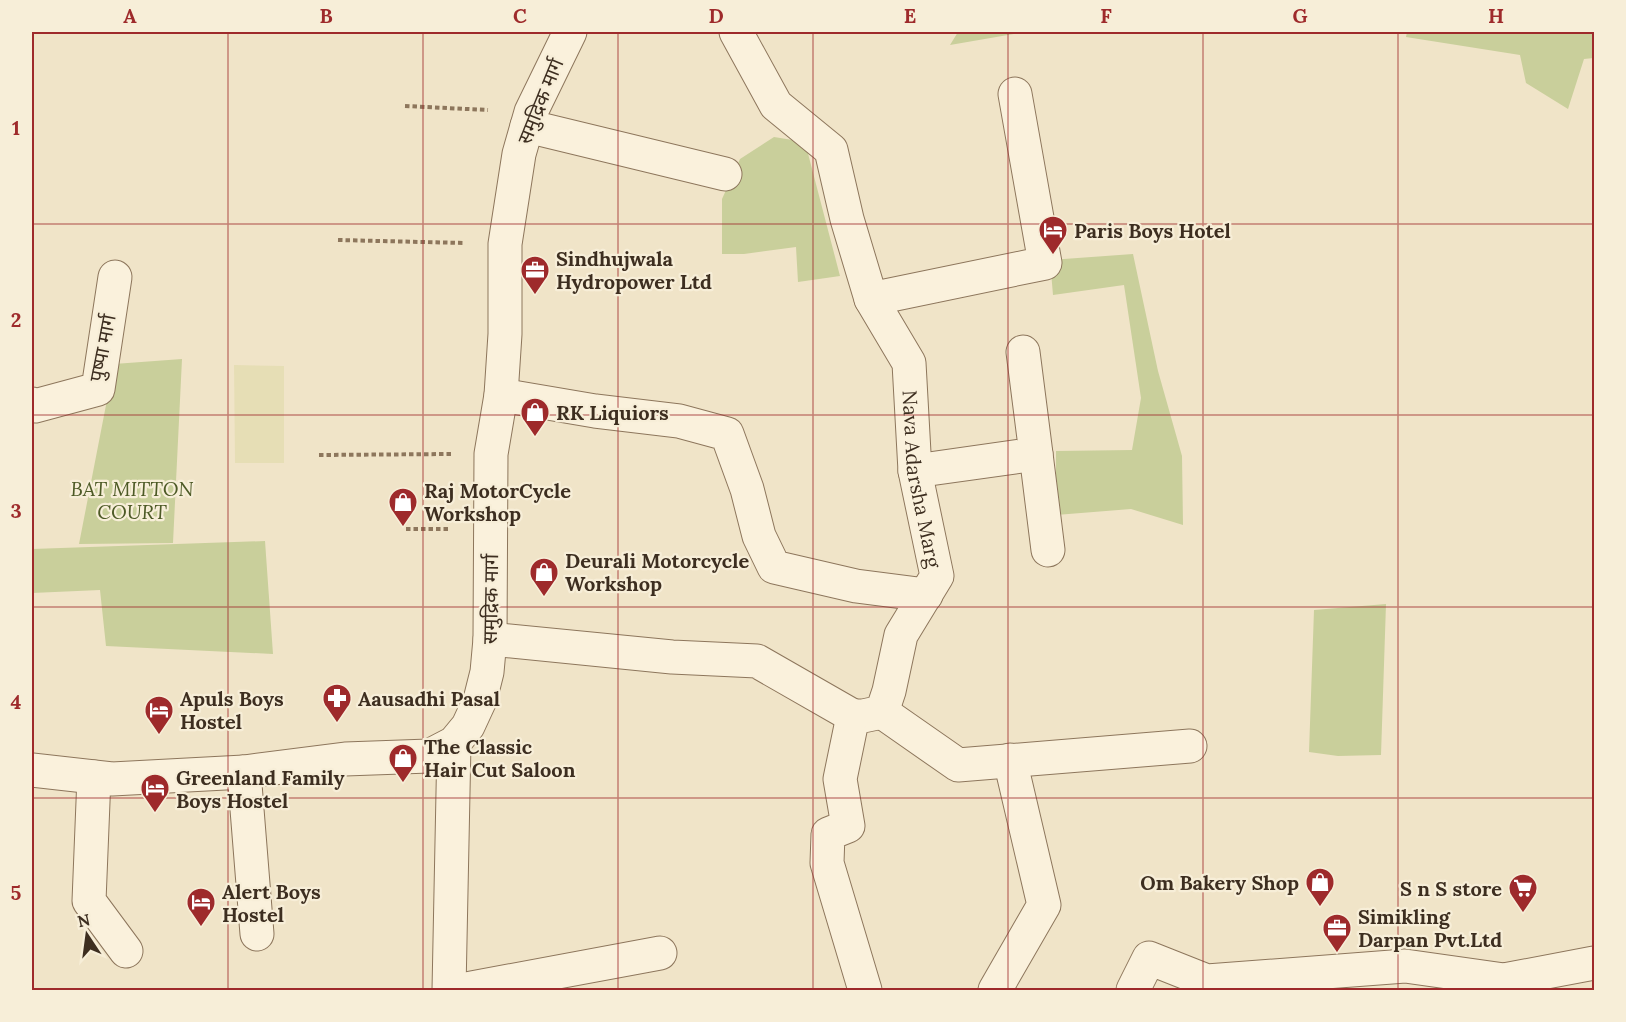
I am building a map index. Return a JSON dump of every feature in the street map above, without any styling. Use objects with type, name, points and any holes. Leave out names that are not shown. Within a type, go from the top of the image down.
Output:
[{"type":"street","name":"समुद्रिक मार्ग","points":[[32,770],[112,779],[244,772],[345,759],[429,756],[454,743],[468,726],[480,700],[488,672],[491,454],[501,395],[505,334],[505,244],[519,153],[529,119],[570,32]]},
{"type":"street","name":"Nava Adarsha Marg","points":[[736,32],[776,105],[831,150],[847,219],[871,299],[909,363],[915,471],[937,576],[901,635],[889,691],[867,714],[840,779],[848,826],[828,834],[827,863],[865,990]]},
{"type":"street","points":[[871,299],[1045,263],[1015,94]]},
{"type":"street","points":[[529,119],[725,174]]},
{"type":"street","name":"पुष्पा मार्ग","points":[[32,404],[35,406],[98,389],[115,277]]},
{"type":"street","points":[[1023,352],[1048,550]]},
{"type":"street","points":[[501,395],[595,411],[679,421],[727,434],[747,489],[759,536],[774,567],[856,586],[926,595]]},
{"type":"street","points":[[915,471],[1036,454]]},
{"type":"street","points":[[490,639],[672,657],[757,661],[867,714],[958,765],[1190,746]]},
{"type":"street","points":[[449,990],[454,743]]},
{"type":"street","points":[[995,990],[1044,905],[1010,760]]},
{"type":"street","points":[[244,772],[257,934]]},
{"type":"street","points":[[94,777],[89,901],[126,951]]},
{"type":"street","points":[[461,990],[660,953]]},
{"type":"street","points":[[1133,990],[1149,958],[1208,981],[1405,966],[1504,980],[1594,963]]},
{"type":"path","points":[[405,106],[529,119]]},
{"type":"path","points":[[338,240],[505,244]]},
{"type":"path","points":[[319,455],[491,454]]},
{"type":"shaded area","points":[[234,365],[284,366],[284,463],[235,463]]},
{"type":"green space","points":[[958,32],[1021,32],[950,45]]},
{"type":"green space","points":[[1407,32],[1594,32],[1594,58],[1584,59],[1568,109],[1526,83],[1520,55],[1406,37]]},
{"type":"green space","points":[[774,137],[805,142],[840,276],[798,282],[796,247],[744,254],[722,254],[722,199],[740,159]]},
{"type":"green space","points":[[1133,254],[1158,371],[1182,456],[1183,525],[1131,509],[1056,515],[1056,451],[1132,450],[1141,398],[1124,285],[1053,295],[1050,260]]},
{"type":"green space","name":"BAT MITTON COURT","points":[[182,359],[173,543],[79,544],[114,364]]},
{"type":"green space","points":[[265,541],[273,654],[106,646],[100,590],[32,593],[32,549]]},
{"type":"green space","points":[[1386,604],[1381,755],[1338,756],[1309,752],[1314,610]]},
{"type":"place","name":"Paris Boys Hotel","points":[[1053,256]]},
{"type":"place","name":"Sindhujwala Hydropower Ltd","points":[[535,296]]},
{"type":"place","name":"RK Liquiors","points":[[535,438]]},
{"type":"place","name":"Raj MotorCycle Workshop","points":[[403,528]]},
{"type":"place","name":"Deurali Motorcycle Workshop","points":[[544,598]]},
{"type":"place","name":"Aausadhi Pasal","points":[[337,724]]},
{"type":"place","name":"Apuls Boys Hostel","points":[[159,736]]},
{"type":"place","name":"The Classic Hair Cut Saloon","points":[[403,784]]},
{"type":"place","name":"Greenland Family Boys Hostel","points":[[155,814]]},
{"type":"place","name":"Om Bakery Shop","points":[[1320,908]]},
{"type":"place","name":"S n S store","points":[[1523,914]]},
{"type":"place","name":"Alert Boys Hostel","points":[[201,928]]},
{"type":"place","name":"Simikling Darpan Pvt.Ltd","points":[[1337,954]]}]
